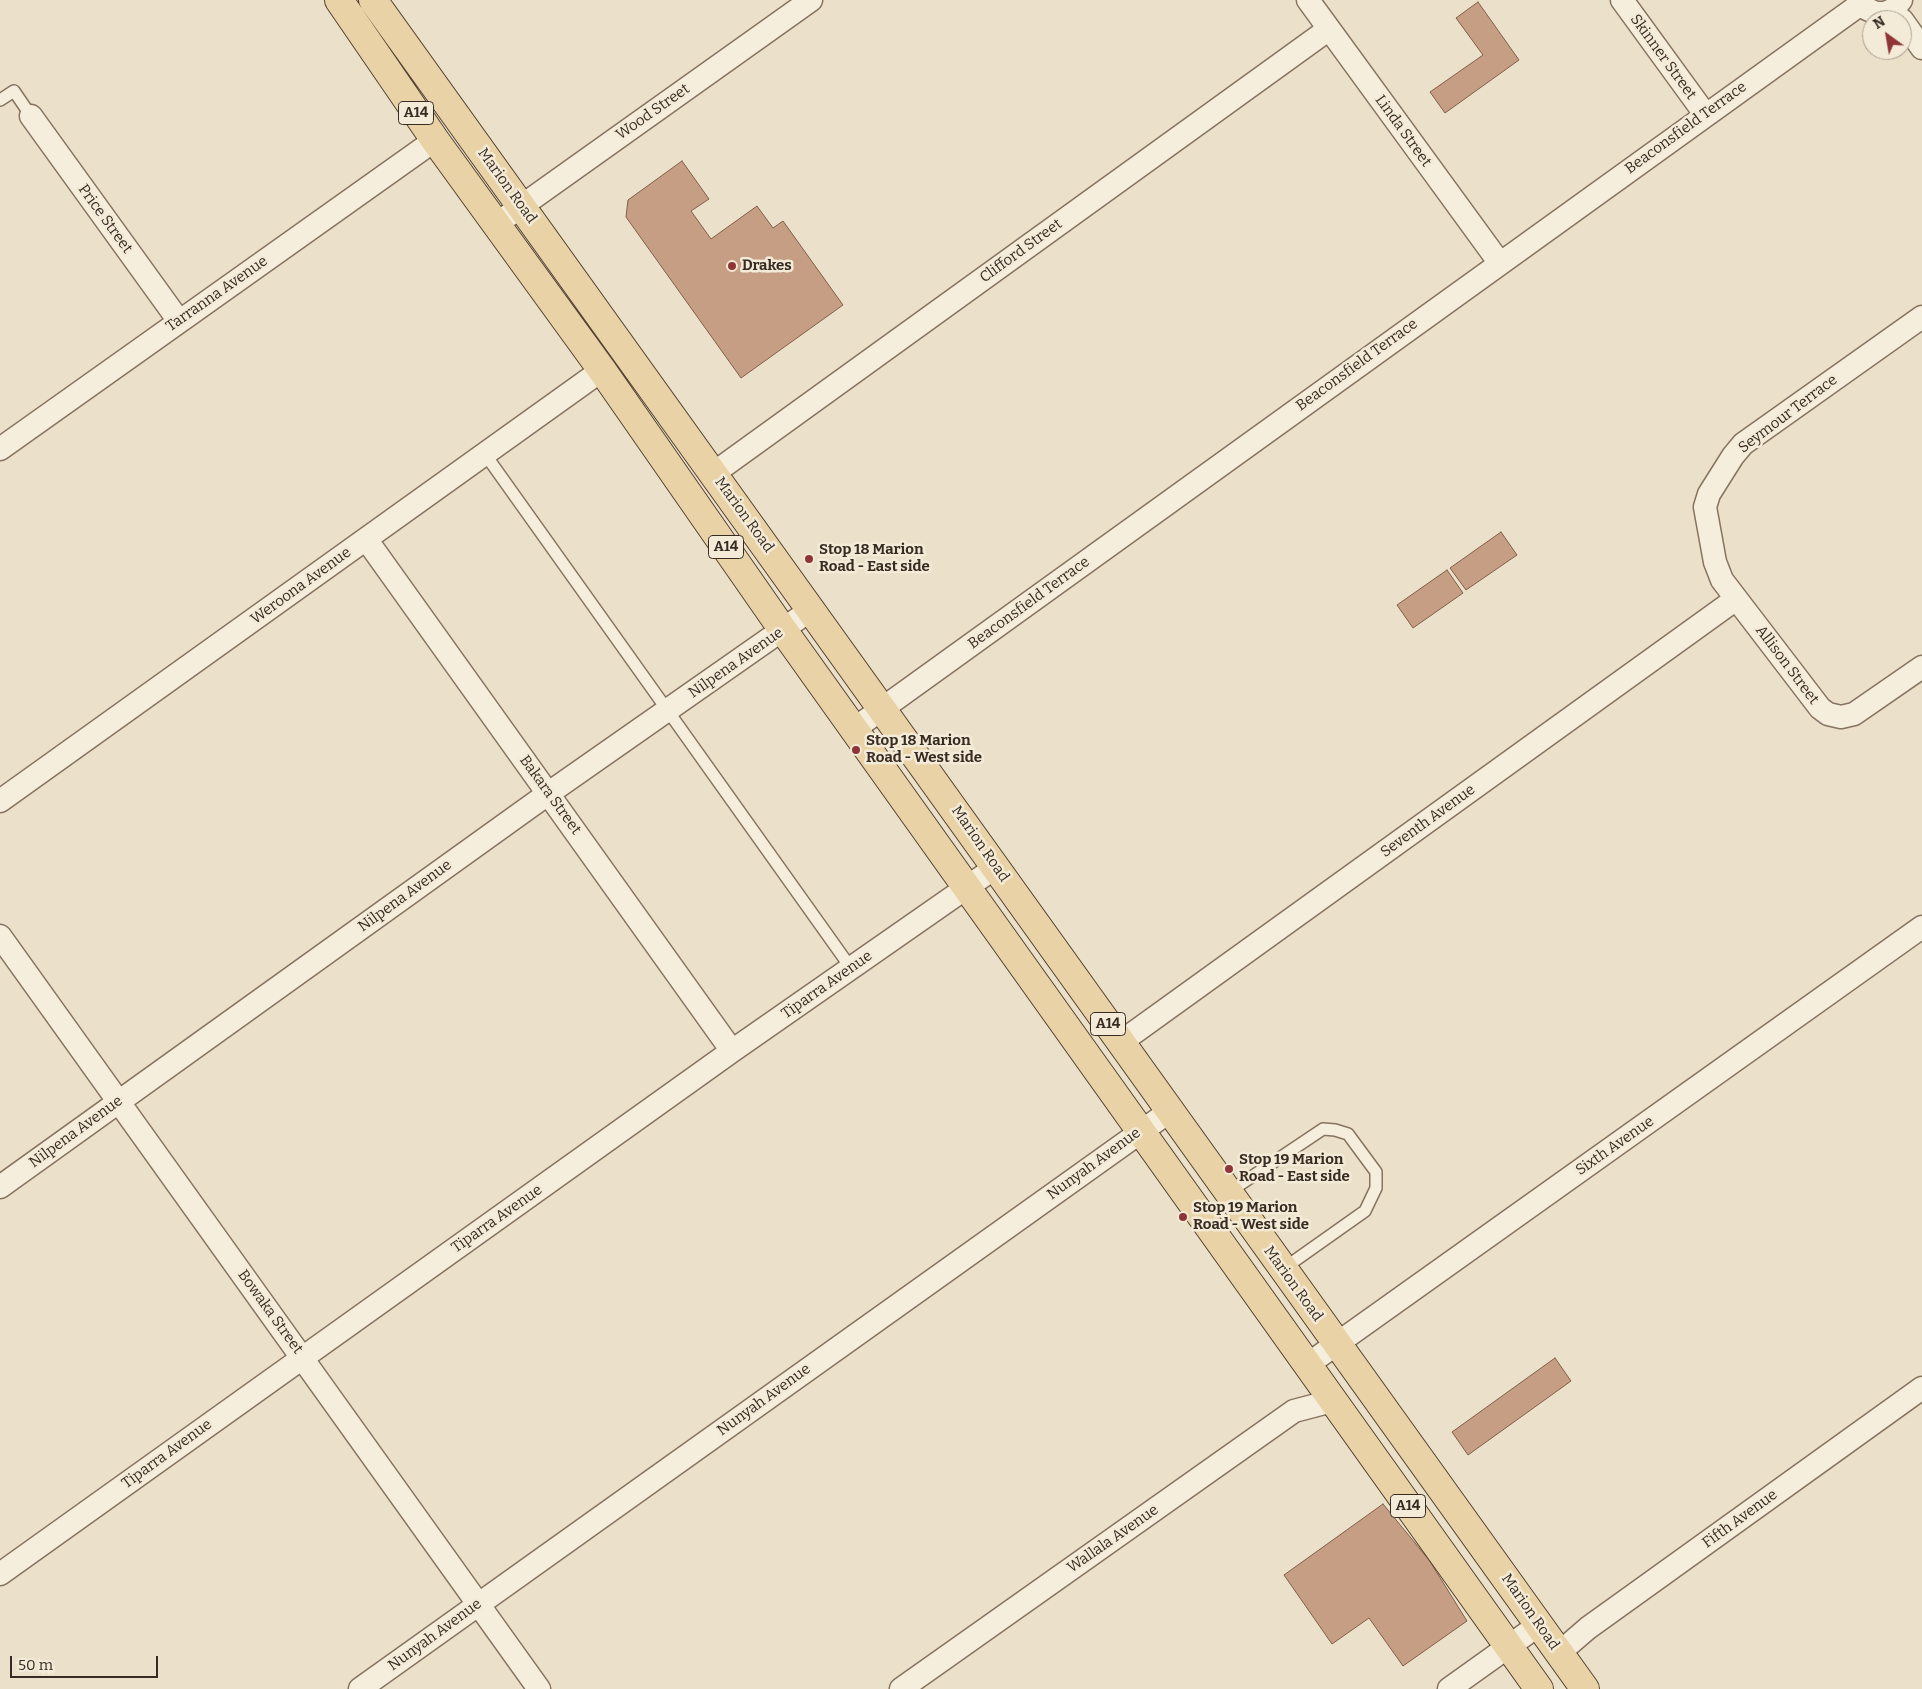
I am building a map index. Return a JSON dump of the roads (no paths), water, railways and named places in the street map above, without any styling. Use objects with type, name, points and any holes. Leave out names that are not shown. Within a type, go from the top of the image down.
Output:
[{"type":"main road","name":"A14","points":[[339,0],[434,140],[602,370],[783,630],[1539,1689]]},
{"type":"main road","name":"Marion Road","points":[[373,0],[812,609],[1282,1269],[1540,1624],[1585,1689]]},
{"type":"main road","points":[[668,464],[700,474],[714,473]]},
{"type":"street","name":"Wood Street","points":[[495,225],[811,0]]},
{"type":"street","name":"Linda Street","points":[[1308,0],[1499,262]]},
{"type":"street","name":"Skinner Street","points":[[1622,0],[1705,114]]},
{"type":"street","name":"Beaconsfield Terrace","points":[[854,729],[1861,2]]},
{"type":"street","name":"Clifford Street","points":[[714,473],[1329,29]]},
{"type":"street","points":[[1912,32],[1922,48]]},
{"type":"street","name":"Price Street","points":[[31,116],[179,321]]},
{"type":"street","name":"Tarranna Avenue","points":[[0,449],[434,140]]},
{"type":"street","name":"Seymour Terrace","points":[[1736,599],[1716,569],[1705,508],[1709,494],[1732,456],[1754,436],[1922,317]]},
{"type":"street","name":"Weroona Avenue","points":[[0,801],[602,370]]},
{"type":"street","name":"Bakara Street","points":[[366,539],[732,1051]]},
{"type":"street","name":"Allison Street","points":[[1736,599],[1820,708],[1828,714],[1842,717],[1854,714],[1922,667]]},
{"type":"street","name":"Seventh Avenue","points":[[1121,1042],[1736,599]]},
{"type":"street","name":"Nilpena Avenue","points":[[0,1187],[549,793],[812,609]]},
{"type":"street","name":"Tiparra Avenue","points":[[0,1574],[732,1051],[996,867]]},
{"type":"street","name":"Sixth Avenue","points":[[1307,1365],[1922,926]]},
{"type":"street","name":"Bowaka Street","points":[[0,936],[539,1689]]},
{"type":"street","name":"Nunyah Avenue","points":[[360,1689],[1170,1111]]},
{"type":"street","name":"Fifth Avenue","points":[[1559,1653],[1588,1628],[1922,1388]]},
{"type":"street","name":"Wallala Avenue","points":[[900,1689],[1294,1411],[1332,1401]]},
{"type":"street","points":[[1449,1689],[1540,1624]]},
{"type":"lane","points":[[0,100],[14,91],[31,116]]},
{"type":"lane","points":[[485,454],[851,968]]},
{"type":"lane","points":[[1228,1192],[1323,1129],[1348,1134],[1376,1172],[1376,1188],[1365,1211],[1282,1269]]},
{"type":"place","name":"Drakes","points":[[732,266]]},
{"type":"place","name":"Stop 18 Marion Road - East side","points":[[809,559]]},
{"type":"place","name":"Stop 18 Marion Road - West side","points":[[856,750]]},
{"type":"place","name":"Stop 19 Marion Road - East side","points":[[1229,1169]]},
{"type":"place","name":"Stop 19 Marion Road - West side","points":[[1183,1217]]}]
